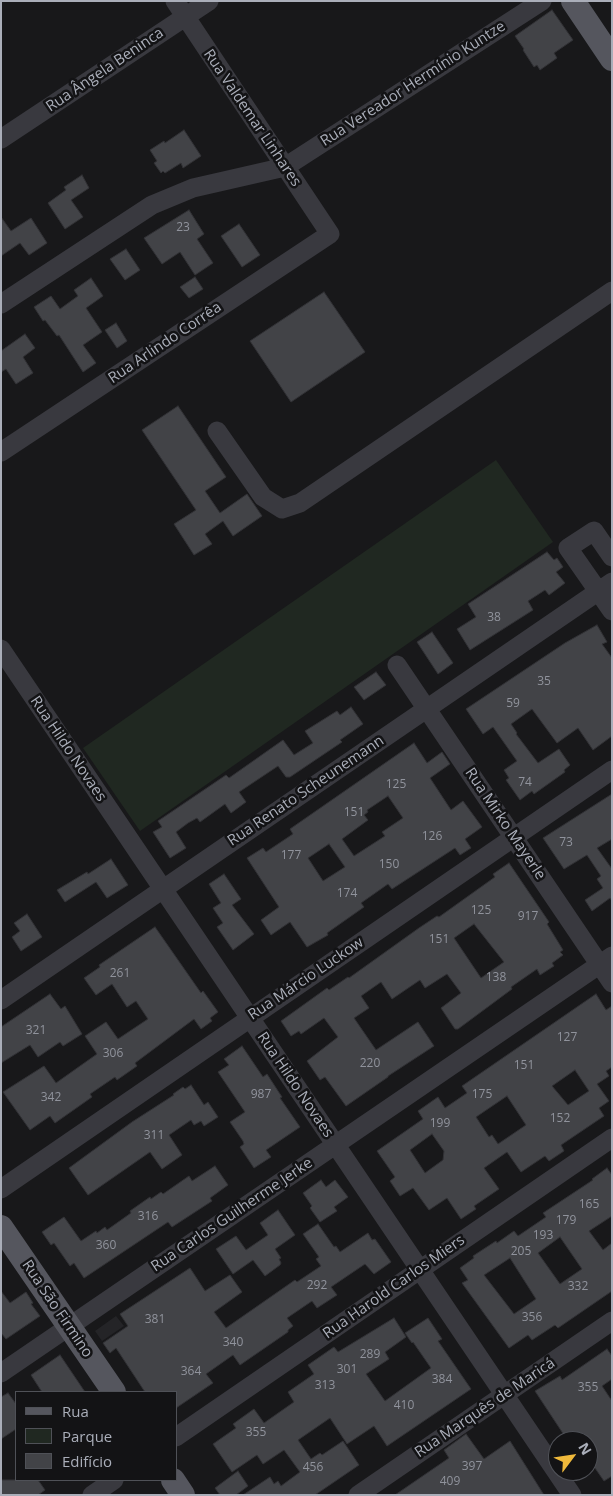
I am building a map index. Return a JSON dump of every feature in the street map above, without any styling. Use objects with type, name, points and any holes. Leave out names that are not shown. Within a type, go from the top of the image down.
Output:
[{"type":"main road","points":[[573,1],[612,59]]},
{"type":"main road","name":"Rua São Firmino","points":[[1,1227],[113,1391]]},
{"type":"main road","points":[[174,1481],[183,1495]]},
{"type":"street","name":"Rua Ângela Beninca","points":[[1,139],[180,9],[208,1]]},
{"type":"street","name":"Rua Vereador Hermínio Kuntze","points":[[1,304],[152,205],[194,188],[285,167],[542,1]]},
{"type":"street","name":"Rua Valdemar Linhares","points":[[180,9],[330,234]]},
{"type":"street","name":"Rua Arlindo Corrêa","points":[[1,452],[330,234]]},
{"type":"street","points":[[217,431],[263,497],[282,509],[300,502],[612,291]]},
{"type":"street","points":[[612,557],[594,531],[568,548],[605,587],[612,611]]},
{"type":"street","name":"Rua Renato Scheunemann","points":[[1,1000],[605,587]]},
{"type":"street","name":"Rua Hildo Novaes","points":[[1,650],[572,1495]]},
{"type":"street","name":"Rua Mirko Mayerle","points":[[398,665],[514,837],[605,960],[612,983]]},
{"type":"street","name":"Rua Márcio Luckow","points":[[1,1189],[612,770]]},
{"type":"street","name":"Rua Carlos Guilherme Jerke","points":[[1,1373],[605,960]]},
{"type":"street","name":"Rua Harold Carlos Miers","points":[[178,1436],[612,1138]]},
{"type":"street","name":"Rua Marquês de Maricá","points":[[358,1495],[612,1321]]},
{"type":"street","points":[[92,1495],[113,1481]]},
{"type":"shaded area","points":[[116,1316],[124,1326],[102,1341],[95,1331]]},
{"type":"green space","points":[[496,460],[553,542],[140,831],[83,748]]},
{"type":"building","points":[[552,10],[573,40],[554,53],[557,58],[540,70],[537,65],[534,67],[515,36]]},
{"type":"building","points":[[184,130],[201,156],[183,168],[181,163],[165,173],[163,171],[161,173],[154,163],[157,161],[150,150],[164,141],[165,143]]},
{"type":"building","points":[[82,175],[89,188],[71,200],[83,217],[65,229],[48,203],[66,190],[64,187]]},
{"type":"building","points":[[189,210],[204,234],[197,239],[213,263],[195,275],[180,252],[162,264],[144,238]]},
{"type":"building","points":[[1,217],[11,231],[31,218],[47,243],[29,255],[20,243],[1,256]]},
{"type":"building","points":[[239,224],[260,255],[242,267],[221,236]]},
{"type":"building","points":[[126,249],[140,270],[125,280],[110,259]]},
{"type":"building","points":[[195,277],[203,289],[189,298],[180,287]]},
{"type":"building","points":[[91,278],[103,296],[86,308],[102,332],[83,345],[96,363],[83,372],[59,335],[57,336],[45,320],[43,321],[34,307],[51,296],[60,309],[78,296],[74,290]]},
{"type":"building","points":[[324,292],[365,352],[291,402],[250,341]]},
{"type":"building","points":[[116,323],[127,341],[117,348],[105,330]]},
{"type":"building","points":[[25,334],[35,348],[23,357],[33,373],[16,384],[6,369],[1,372],[1,351]]},
{"type":"building","points":[[178,406],[226,477],[205,491],[220,513],[247,494],[262,516],[233,536],[223,521],[205,534],[212,544],[194,555],[174,524],[196,510],[142,430]]},
{"type":"building","points":[[547,552],[554,560],[557,558],[563,567],[556,572],[565,583],[549,595],[545,590],[528,601],[533,610],[470,650],[457,629],[476,617],[468,604]]},
{"type":"building","points":[[597,625],[607,642],[602,644],[612,658],[612,736],[593,750],[578,728],[557,743],[532,709],[511,724],[516,734],[538,763],[559,749],[570,765],[564,770],[565,772],[534,794],[532,791],[520,800],[506,780],[509,778],[504,770],[517,761],[493,727],[483,734],[466,709],[565,643]]},
{"type":"building","points":[[432,632],[453,663],[438,674],[417,642]]},
{"type":"building","points":[[376,672],[386,685],[364,700],[354,687]]},
{"type":"building","points":[[351,707],[363,724],[340,740],[342,742],[290,777],[286,777],[278,766],[239,792],[246,802],[231,813],[225,804],[200,822],[197,818],[188,823],[176,832],[186,848],[170,858],[153,832],[162,827],[158,821],[226,775],[229,778],[283,740],[294,755],[313,743],[305,731],[337,711],[340,715]]},
{"type":"building","points":[[414,743],[427,763],[442,752],[450,764],[430,778],[451,810],[463,801],[482,827],[465,839],[471,848],[460,855],[455,848],[392,889],[388,884],[361,903],[364,907],[327,933],[328,935],[307,947],[290,922],[271,935],[261,920],[279,907],[247,858],[263,848],[266,852],[293,834],[290,829]],"holes":[[[388,796],[403,818],[382,832],[385,836],[354,856],[342,839],[368,820],[364,815],[368,812],[367,810]],[[329,844],[345,867],[323,881],[308,858]]]},
{"type":"building","points":[[612,794],[612,839],[597,848],[612,869],[612,901],[610,898],[592,911],[585,900],[603,888],[597,879],[601,876],[587,855],[564,869],[543,838]]},
{"type":"building","points":[[111,859],[128,885],[107,898],[96,882],[65,902],[57,890],[87,872],[88,874]]},
{"type":"building","points":[[509,863],[549,922],[547,924],[563,950],[560,952],[563,955],[552,963],[554,966],[540,975],[537,969],[458,1029],[455,1029],[441,1008],[461,993],[447,974],[425,988],[420,980],[392,999],[381,982],[361,996],[369,1008],[354,1018],[376,1050],[418,1022],[434,1046],[346,1106],[325,1077],[320,1080],[307,1061],[338,1037],[324,1018],[301,1034],[299,1031],[291,1036],[281,1021],[327,988],[329,990],[349,978],[419,928],[437,916],[439,917],[495,877],[493,874]],"holes":[[[474,924],[504,962],[481,978],[454,938]]]},
{"type":"building","points":[[224,874],[241,899],[232,905],[254,934],[233,950],[217,927],[223,923],[213,908],[221,903],[209,884]]},
{"type":"building","points":[[27,914],[42,937],[21,951],[12,937],[20,931],[14,923]]},
{"type":"building","points":[[155,927],[201,993],[203,991],[218,1012],[210,1018],[212,1021],[201,1029],[194,1019],[135,1063],[137,1066],[117,1080],[115,1077],[90,1094],[92,1097],[55,1123],[50,1116],[30,1130],[3,1092],[44,1066],[56,1083],[97,1054],[85,1036],[106,1022],[118,1039],[148,1019],[136,1001],[127,1007],[112,984],[96,995],[84,978],[100,967],[99,965]]},
{"type":"building","points":[[50,994],[61,1009],[65,1006],[82,1034],[63,1046],[60,1042],[38,1057],[30,1045],[1,1063],[1,1027]]},
{"type":"building","points":[[596,994],[606,1010],[612,1006],[612,1067],[606,1071],[609,1076],[597,1084],[609,1101],[599,1108],[604,1116],[561,1145],[564,1151],[549,1161],[545,1156],[521,1172],[507,1152],[484,1168],[499,1189],[474,1206],[476,1209],[461,1219],[447,1198],[429,1210],[413,1188],[400,1196],[390,1181],[395,1177],[377,1151],[423,1119],[418,1111],[438,1097],[445,1108],[467,1093],[462,1086]],"holes":[[[575,1070],[589,1091],[568,1105],[552,1086]],[[507,1096],[526,1125],[498,1144],[492,1135],[489,1137],[476,1117]],[[432,1134],[444,1151],[443,1160],[425,1173],[410,1150]]]},
{"type":"building","points":[[242,1046],[263,1077],[267,1074],[282,1097],[280,1098],[300,1127],[266,1150],[271,1157],[254,1168],[240,1147],[244,1144],[243,1141],[230,1122],[245,1112],[218,1072],[229,1065],[224,1059]]},
{"type":"building","points":[[191,1085],[204,1105],[208,1102],[218,1117],[204,1126],[201,1121],[194,1125],[191,1120],[169,1135],[182,1155],[162,1169],[150,1152],[88,1195],[69,1168],[183,1087],[185,1089]]},
{"type":"building","points":[[215,1166],[228,1185],[210,1198],[212,1201],[172,1227],[168,1222],[84,1278],[74,1263],[70,1266],[54,1243],[51,1245],[42,1232],[64,1217],[81,1241],[105,1227],[107,1230],[150,1197],[151,1199],[161,1192],[163,1194],[189,1176],[192,1181]]},
{"type":"building","points":[[607,1168],[612,1175],[612,1216],[589,1231],[603,1250],[612,1243],[612,1291],[558,1328],[555,1325],[532,1340],[528,1335],[509,1348],[462,1283],[468,1280],[460,1268],[474,1258],[473,1256],[514,1231],[518,1236],[546,1217],[543,1213]],"holes":[[[560,1237],[582,1269],[560,1284],[538,1253]],[[510,1258],[536,1299],[514,1314],[484,1275]]]},
{"type":"building","points":[[321,1180],[326,1187],[335,1180],[348,1197],[334,1207],[337,1211],[320,1222],[310,1208],[312,1206],[303,1193]]},
{"type":"building","points":[[278,1210],[295,1235],[275,1249],[281,1258],[279,1259],[280,1265],[265,1276],[253,1260],[233,1274],[216,1249],[236,1236],[246,1250],[268,1235],[260,1223]]},
{"type":"building","points":[[318,1224],[334,1247],[336,1246],[340,1252],[368,1233],[372,1240],[375,1239],[391,1262],[374,1274],[365,1264],[331,1287],[337,1295],[317,1308],[312,1301],[287,1318],[293,1326],[288,1332],[240,1365],[233,1355],[206,1374],[213,1383],[178,1407],[178,1391],[144,1391],[116,1348],[110,1353],[103,1343],[128,1326],[120,1314],[190,1268],[205,1291],[230,1275],[242,1292],[214,1312],[226,1328],[295,1280],[297,1282],[321,1266],[316,1259],[319,1257],[303,1234]]},
{"type":"building","points":[[1,1291],[10,1303],[26,1292],[33,1303],[31,1304],[40,1316],[6,1339],[1,1333]]},
{"type":"building","points":[[394,1318],[406,1337],[385,1352],[389,1359],[366,1374],[385,1401],[431,1368],[405,1333],[428,1318],[442,1339],[438,1341],[471,1389],[387,1446],[374,1426],[347,1444],[330,1418],[298,1440],[311,1459],[320,1453],[322,1455],[343,1441],[359,1465],[315,1495],[243,1495],[270,1477],[274,1484],[278,1481],[281,1486],[300,1472],[284,1450],[263,1464],[257,1455],[232,1472],[213,1444],[236,1428],[233,1424],[254,1409],[264,1423],[294,1402],[288,1392],[314,1374],[308,1365],[334,1347],[338,1352]]},
{"type":"building","points":[[607,1349],[612,1356],[612,1379],[602,1386],[612,1401],[612,1476],[604,1481],[598,1472],[598,1431],[561,1431],[535,1391],[560,1376],[562,1380]]},
{"type":"building","points":[[60,1355],[84,1391],[41,1391],[31,1375]]},
{"type":"building","points":[[8,1393],[15,1403],[15,1430],[1,1439],[1,1397]]},
{"type":"building","points":[[466,1434],[484,1459],[510,1441],[544,1495],[395,1495],[449,1458],[444,1450]]},
{"type":"building","points":[[238,1471],[248,1486],[236,1495],[220,1495],[215,1488]]},
{"type":"building","points":[[1,1480],[39,1481],[45,1490],[38,1495],[1,1495]]}]
